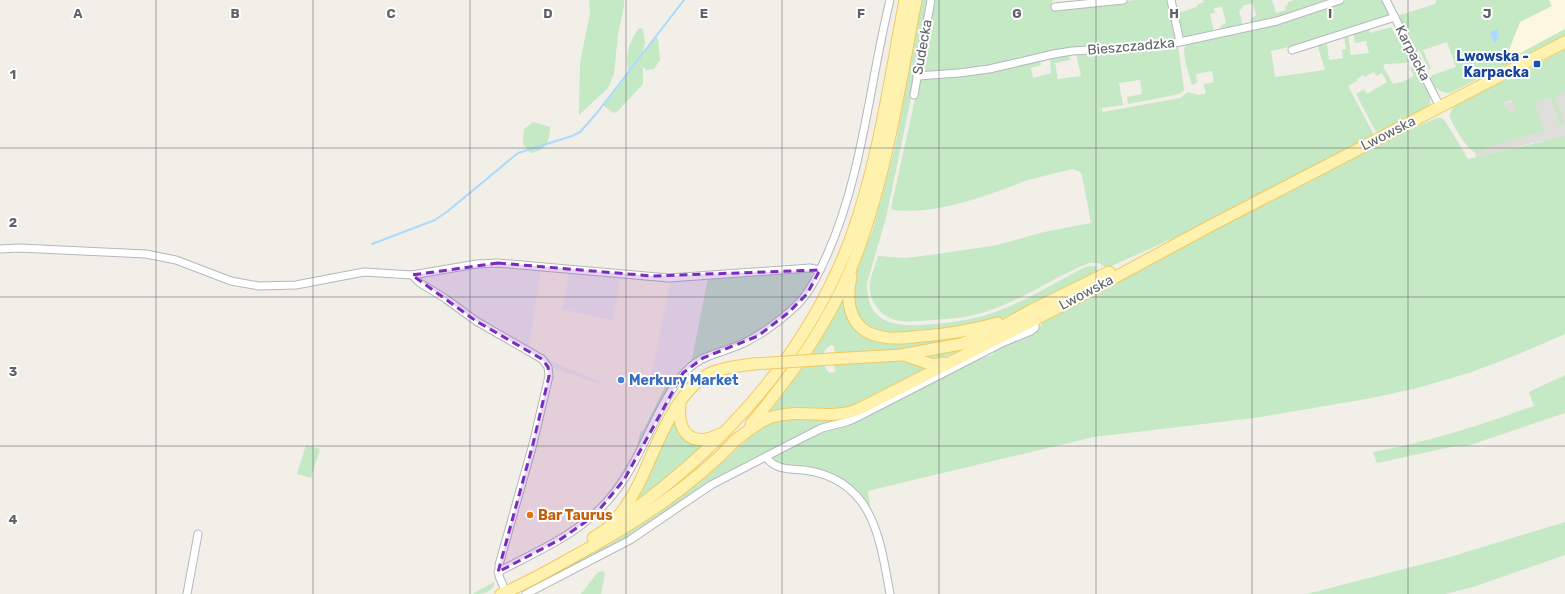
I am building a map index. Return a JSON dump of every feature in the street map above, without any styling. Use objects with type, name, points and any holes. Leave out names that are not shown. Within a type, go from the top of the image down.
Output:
[{"type":"main road","points":[[509,591],[605,530],[642,505],[676,479],[705,453],[736,421],[795,349],[826,295],[844,256],[861,205],[887,92],[905,0]]},
{"type":"main road","points":[[916,0],[885,153],[872,209],[857,254],[848,294],[849,308],[859,325],[872,334],[883,338],[954,334],[1034,314]]},
{"type":"main road","name":"Lwowska","points":[[959,357],[1125,264],[1212,225],[1565,42]]},
{"type":"main road","points":[[494,594],[509,591],[596,544],[654,509],[699,475],[733,442],[768,403],[796,368],[823,324],[857,254]]},
{"type":"main road","points":[[605,530],[625,509],[631,500],[657,444],[680,402],[698,380],[712,372],[728,367],[753,364],[901,355],[961,344],[1034,314]]},
{"type":"main road","points":[[901,355],[934,365],[959,357]]},
{"type":"main road","points":[[733,442],[762,421],[780,415],[796,413],[830,415],[851,412],[959,357]]},
{"type":"main road","points":[[680,402],[679,420],[681,424],[687,434],[699,440],[712,438],[720,434],[736,421]]},
{"type":"street","points":[[498,572],[561,538],[594,516],[615,493],[624,480],[665,400],[683,373],[703,358],[736,347],[758,336],[788,313],[806,294],[820,270],[839,225],[852,184],[890,0]]},
{"type":"street","name":"Sudecka","points":[[914,95],[931,0]]},
{"type":"street","points":[[1055,6],[1123,0]]},
{"type":"street","points":[[1171,0],[1180,42]]},
{"type":"street","name":"Bieszczadzka","points":[[917,76],[989,69],[1072,51],[1138,48],[1180,42],[1277,21],[1340,0]]},
{"type":"street","name":"Karpacka","points":[[1386,0],[1440,107]]},
{"type":"street","points":[[1292,50],[1395,17]]},
{"type":"street","points":[[0,250],[18,248],[146,254],[176,260],[231,281],[259,286],[296,285],[364,272],[412,275],[477,264],[498,263],[669,278],[810,268],[820,270]]},
{"type":"street","points":[[412,275],[420,284],[446,299],[474,319],[542,359],[548,367],[549,376],[533,444],[499,565],[498,572],[509,591]]},
{"type":"street","points":[[526,594],[630,540],[707,488],[766,457],[822,428],[846,422],[1004,342],[1031,331],[1035,328],[1034,314]]},
{"type":"street","points":[[766,457],[769,462],[779,467],[809,471],[829,477],[844,485],[857,495],[868,510],[872,519],[890,594]]},
{"type":"street","points":[[187,594],[198,534]]},
{"type":"highlighted area","points":[[498,263],[652,276],[820,270],[807,294],[788,313],[758,336],[703,358],[683,373],[624,480],[594,516],[561,539],[498,572],[533,444],[549,376],[548,367],[542,359],[476,321],[412,275]]},
{"type":"shaded area","points":[[1546,0],[1565,0],[1565,37],[1506,68],[1503,66],[1499,67],[1503,25]]},
{"type":"shaded area","points":[[1565,88],[1565,136],[1476,158],[1468,112]]},
{"type":"shaded area","points":[[541,271],[569,273],[562,309],[613,321],[620,279],[670,283],[651,377],[669,378],[643,431],[641,431],[637,446],[614,484],[594,510],[566,531],[499,566],[554,368],[599,384],[600,379],[597,380],[559,365],[529,347]]},
{"type":"green space","points":[[589,0],[624,0],[624,6],[618,34],[614,74],[608,88],[579,115],[580,63],[590,13]]},
{"type":"green space","points":[[922,0],[929,0],[917,69],[886,218],[867,283],[868,298],[872,309],[879,317],[888,322],[898,324],[922,325],[959,321],[982,316],[1009,307],[1085,267],[1095,266],[1098,272],[1022,310],[987,324],[895,336],[871,330],[855,314],[851,291],[855,275],[873,229],[895,147]]},
{"type":"green space","points":[[933,0],[1054,0],[1052,2],[1054,9],[1135,0],[1169,0],[1178,37],[1174,41],[1121,47],[1062,51],[1039,56],[1041,65],[1031,68],[1033,78],[1051,73],[1050,57],[1069,54],[1070,60],[1055,63],[1058,79],[1081,76],[1076,53],[1143,49],[1178,45],[1184,90],[1180,94],[1128,104],[1127,97],[1142,94],[1140,80],[1119,83],[1123,105],[1101,108],[1103,112],[1180,98],[1188,92],[1199,95],[1205,94],[1206,92],[1203,84],[1214,82],[1212,71],[1196,74],[1197,83],[1192,85],[1185,61],[1184,48],[1188,43],[1278,23],[1347,0],[1382,0],[1391,17],[1271,51],[1275,77],[1325,70],[1317,44],[1327,44],[1329,60],[1343,58],[1342,50],[1346,49],[1344,36],[1348,35],[1351,55],[1369,53],[1366,41],[1355,43],[1353,33],[1368,28],[1370,33],[1391,27],[1398,39],[1401,38],[1412,60],[1405,63],[1385,64],[1383,66],[1393,84],[1402,82],[1414,76],[1410,68],[1415,66],[1430,96],[1430,103],[1427,108],[1380,132],[1376,132],[1356,94],[1364,89],[1367,94],[1387,82],[1382,73],[1377,76],[1374,72],[1364,77],[1363,75],[1357,79],[1357,81],[1348,86],[1373,133],[1369,138],[1187,232],[1107,268],[1099,263],[1089,263],[1018,299],[978,314],[947,319],[900,321],[881,312],[874,303],[870,292],[871,276],[878,256],[905,258],[997,245],[1044,232],[1091,223],[1082,175],[1080,172],[1072,169],[1028,180],[984,196],[946,207],[907,211],[894,210],[891,208],[912,113]]},
{"type":"green space","points":[[1203,0],[1272,0],[1276,13],[1286,10],[1285,6],[1288,5],[1288,2],[1294,0],[1335,0],[1281,18],[1250,25],[1251,18],[1256,16],[1253,3],[1242,6],[1242,9],[1239,10],[1243,26],[1218,32],[1222,25],[1226,23],[1222,7],[1214,8],[1215,13],[1210,14],[1214,32],[1185,38],[1181,32],[1176,11],[1180,10],[1181,12],[1197,7],[1197,5],[1204,2]]},
{"type":"green space","points":[[1436,0],[1549,0],[1552,6],[1520,22],[1509,50],[1513,57],[1565,29],[1565,37],[1506,68],[1503,66],[1450,93],[1444,92],[1432,85],[1430,79],[1432,75],[1456,67],[1447,42],[1423,50],[1431,68],[1429,70],[1419,50],[1415,51],[1397,16],[1435,4]]},
{"type":"green space","points":[[639,28],[643,29],[645,44],[642,54],[656,36],[658,39],[660,60],[654,69],[646,70],[643,67],[643,84],[618,111],[613,113],[603,105],[629,72],[627,60],[629,49]]},
{"type":"green space","points":[[1565,49],[1565,92],[1555,96],[1564,125],[1560,125],[1551,97],[1535,103],[1544,131],[1486,147],[1487,150],[1475,152],[1464,142],[1451,120],[1451,111],[1456,105],[1505,80],[1509,80]],"holes":[[[1512,100],[1515,111],[1510,114],[1503,103]]]},
{"type":"green space","points":[[1437,118],[1441,118],[1445,121],[1468,159],[1565,136],[1565,334],[1469,373],[1417,388],[1372,398],[1254,418],[1094,437],[868,491],[871,514],[845,483],[775,463],[772,456],[808,438],[842,425],[977,359],[992,355],[1000,347],[1035,333],[1042,324],[1043,320],[1078,300],[1401,133]]},
{"type":"green space","points":[[533,122],[550,127],[550,133],[544,148],[530,153],[523,144],[524,129]]},
{"type":"green space","points":[[808,271],[812,274],[811,282],[795,304],[750,338],[689,364],[636,450],[641,431],[643,431],[669,379],[660,376],[652,377],[653,374],[674,378],[692,359],[708,278]]},
{"type":"green space","points":[[845,294],[844,298],[874,338],[995,326],[939,347],[835,355],[834,346],[832,345],[825,350],[823,354],[824,366],[830,373],[835,372],[834,364],[899,359],[933,367],[854,408],[764,416],[787,388],[808,358]]},
{"type":"green space","points":[[975,344],[940,360],[934,361],[922,355]]},
{"type":"green space","points":[[1565,375],[1565,413],[1467,446],[1451,447],[1377,463],[1373,452],[1455,432],[1534,406],[1529,392]]},
{"type":"green space","points":[[675,416],[676,420],[710,443],[630,507]]},
{"type":"green space","points":[[854,417],[822,424],[711,480],[698,491],[632,536],[524,592],[522,591],[521,589],[654,516],[710,474],[762,426],[778,419]]},
{"type":"green space","points":[[306,445],[320,449],[311,478],[297,474]]},
{"type":"green space","points":[[1565,522],[1565,555],[1473,587],[1445,594],[1307,594],[1450,557]]},
{"type":"green space","points":[[602,571],[605,573],[601,594],[581,594],[597,573]]},
{"type":"green space","points":[[494,582],[494,586],[487,592],[482,594],[472,594]]},
{"type":"water","points":[[1497,29],[1499,35],[1494,43],[1490,32]]},
{"type":"waterway","points":[[372,244],[435,220],[518,153],[572,136],[580,132],[596,114],[684,0]]},
{"type":"place","name":"Lwowska - Karpacka","points":[[1537,64]]},
{"type":"place","name":"Merkury Market","points":[[621,380]]},
{"type":"place","name":"Bar Taurus","points":[[530,515]]}]
